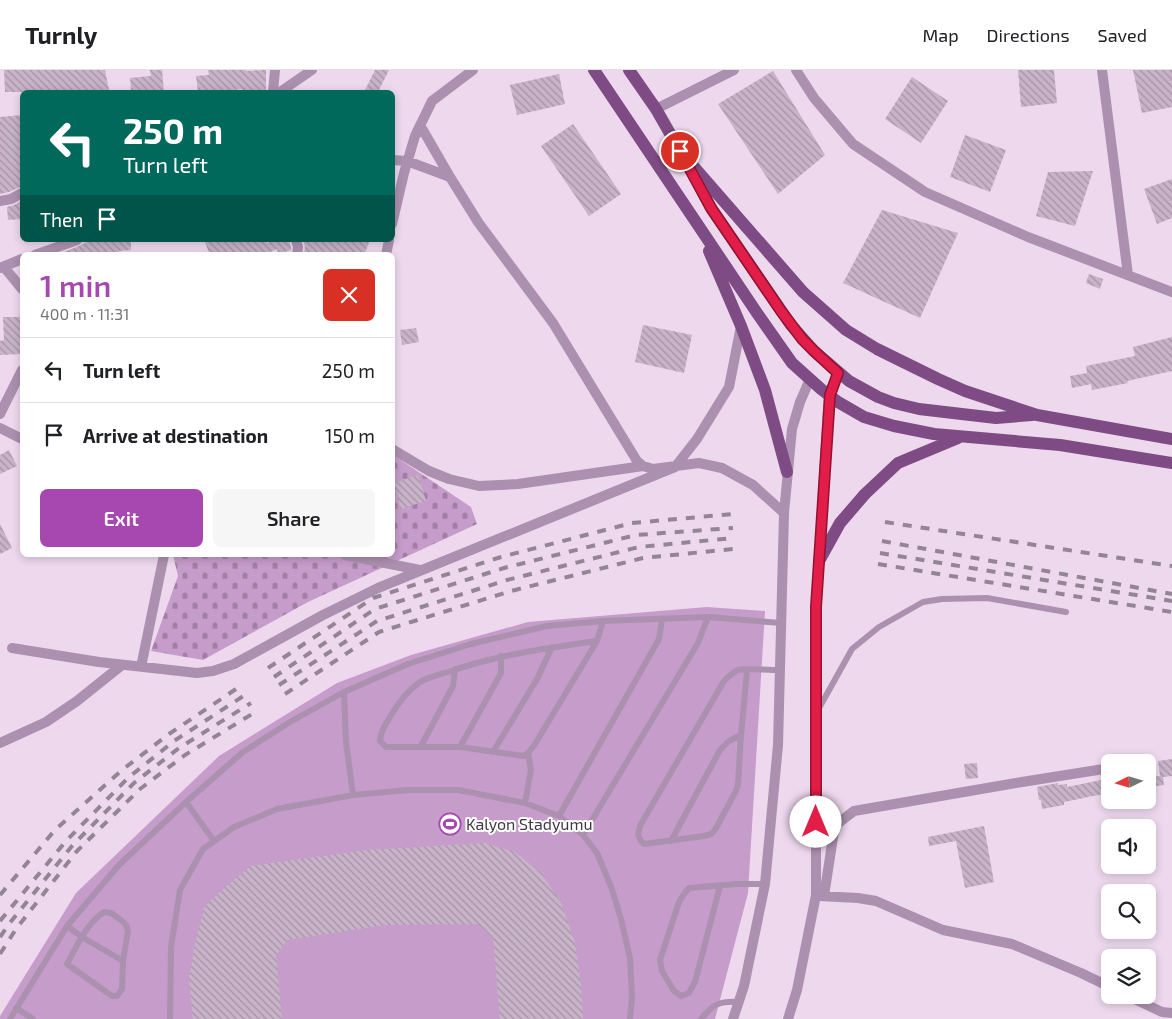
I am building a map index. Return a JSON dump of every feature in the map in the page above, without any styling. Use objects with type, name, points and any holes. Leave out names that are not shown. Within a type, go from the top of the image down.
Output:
[{"type":"main road","points":[[594,70],[792,363],[838,402],[864,417],[886,424],[934,434],[1060,445],[1172,463]]},
{"type":"main road","points":[[629,70],[656,110],[711,208],[781,311],[802,339],[838,373],[878,397],[919,410],[996,418],[1037,415]]},
{"type":"main road","points":[[680,151],[804,292],[846,330],[877,349],[965,391],[1037,415],[1172,439]]},
{"type":"main road","points":[[696,222],[741,326],[765,390],[787,472]]},
{"type":"main road","points":[[810,379],[825,361]]},
{"type":"main road","points":[[830,395],[838,373]]},
{"type":"main road","points":[[819,561],[840,523],[865,494],[898,463],[961,437]]},
{"type":"street","points":[[272,90],[275,70]]},
{"type":"street","points":[[283,90],[312,70]]},
{"type":"street","points":[[395,211],[415,136],[432,101],[473,70]]},
{"type":"street","points":[[656,110],[734,70]]},
{"type":"street","points":[[796,70],[814,98],[853,144],[925,192],[1028,237],[1172,292]]},
{"type":"street","points":[[1102,70],[1128,275]]},
{"type":"street","points":[[420,125],[478,222],[553,323],[637,461],[643,466],[653,469],[699,463],[722,468],[753,486],[784,513]]},
{"type":"street","points":[[395,160],[407,161],[450,177]]},
{"type":"street","points":[[0,201],[11,199],[20,194]]},
{"type":"street","points":[[43,252],[71,242]]},
{"type":"street","points":[[20,260],[2,267],[20,287]]},
{"type":"street","points":[[12,648],[99,662],[198,673],[213,672],[234,664],[322,615],[378,588],[675,467],[697,439],[729,387],[741,326]]},
{"type":"street","points":[[0,414],[20,374]]},
{"type":"street","points":[[733,1019],[744,986],[765,884],[778,745],[784,513],[787,472],[792,429],[800,402],[810,379]]},
{"type":"street","points":[[820,896],[816,607],[830,395]]},
{"type":"street","points":[[0,428],[20,438]]},
{"type":"street","points":[[395,451],[430,471],[449,479],[479,486],[518,484],[643,466]]},
{"type":"street","points":[[141,667],[164,557]]},
{"type":"street","points":[[355,557],[421,570]]},
{"type":"street","points":[[0,743],[46,722],[78,701],[122,665]]},
{"type":"street","points":[[788,1019],[797,990],[837,824],[854,811],[1101,769]]},
{"type":"street","points":[[820,896],[876,901],[943,930],[1012,944],[1101,983]]},
{"type":"street","points":[[1145,1004],[1162,1012],[1172,1013]]},
{"type":"lane","points":[[816,713],[852,649],[879,627],[923,602],[942,599],[987,598],[1066,612]]},
{"type":"lane","points":[[583,835],[698,643],[708,617]]},
{"type":"lane","points":[[10,1019],[67,926],[119,865],[186,802],[244,752],[290,722],[344,692],[408,664],[471,644],[547,626],[603,621],[708,617],[781,623]]},
{"type":"lane","points":[[559,816],[659,639],[662,619]]},
{"type":"lane","points":[[597,641],[501,656],[421,681],[408,692],[395,709],[381,733],[380,740],[386,747],[460,747],[524,756],[528,753],[597,641],[603,621]]},
{"type":"lane","points":[[494,752],[537,679],[552,647]]},
{"type":"lane","points":[[460,747],[501,673],[501,656]]},
{"type":"lane","points":[[421,746],[453,686],[455,669]]},
{"type":"lane","points":[[747,670],[739,775],[736,791],[715,830],[704,836],[644,844],[640,840],[638,833],[641,824],[724,681],[739,670],[747,670],[780,670]]},
{"type":"lane","points":[[344,692],[346,742],[353,795]]},
{"type":"lane","points":[[671,841],[720,750],[729,741],[741,734]]},
{"type":"lane","points":[[525,803],[531,770],[528,753]]},
{"type":"lane","points":[[170,1019],[171,947],[180,890],[203,849],[214,840],[234,826],[277,809],[353,795],[408,790],[458,790],[525,803],[559,816],[583,835],[597,853],[612,888],[630,958],[632,997],[630,1019]]},
{"type":"lane","points":[[186,802],[214,840]]},
{"type":"lane","points":[[720,886],[695,982],[689,993],[681,996],[674,991],[662,970],[660,960],[684,894],[689,888],[736,884],[765,884]]},
{"type":"lane","points":[[104,912],[111,913],[126,925],[128,931],[123,961],[122,989],[117,996],[112,996],[67,964],[82,937],[104,912]]},
{"type":"lane","points":[[67,926],[123,961]]},
{"type":"lane","points":[[701,1019],[713,1006],[728,1002],[739,1002]]},
{"type":"lane","points":[[16,1008],[33,1019]]},
{"type":"green space","points":[[395,456],[471,507],[477,524],[308,602],[203,660],[151,651],[178,576],[173,557],[395,557]]},
{"type":"green space","name":"Kalyon Stadyumu","points":[[707,607],[765,611],[748,893],[715,1019],[0,1019],[0,1016],[76,893],[219,756],[337,683],[411,655],[528,622]]},
{"type":"building","points":[[4,70],[105,70],[109,90],[20,90],[20,92],[5,92]]},
{"type":"building","points":[[150,70],[162,70],[164,90],[131,90],[130,78],[151,76]]},
{"type":"building","points":[[208,70],[266,70],[266,90],[198,90],[196,76],[209,75]]},
{"type":"building","points":[[375,70],[389,70],[379,90],[365,90]]},
{"type":"building","points":[[1018,70],[1054,70],[1057,103],[1021,107]]},
{"type":"building","points":[[1133,70],[1172,70],[1172,107],[1142,113]]},
{"type":"building","points":[[773,71],[825,155],[778,194],[718,104]]},
{"type":"building","points":[[559,74],[565,104],[517,115],[510,85]]},
{"type":"building","points":[[912,77],[948,101],[921,143],[885,119]]},
{"type":"building","points":[[20,115],[20,187],[0,194],[0,117]]},
{"type":"building","points":[[573,124],[621,194],[589,216],[541,146]]},
{"type":"building","points":[[965,135],[1006,150],[990,192],[950,177]]},
{"type":"building","points":[[1093,171],[1075,226],[1036,216],[1048,172]]},
{"type":"building","points":[[1172,179],[1172,218],[1157,224],[1144,189]]},
{"type":"building","points":[[20,202],[20,219],[8,220],[7,207]]},
{"type":"building","points":[[882,210],[958,233],[920,318],[843,283]]},
{"type":"building","points":[[87,242],[131,242],[131,250],[120,252],[64,252]]},
{"type":"building","points":[[205,242],[290,242],[291,248],[291,250],[284,252],[278,252],[277,249],[270,252],[209,252]]},
{"type":"building","points":[[304,242],[369,242],[365,252],[304,252]]},
{"type":"building","points":[[1089,274],[1103,279],[1100,289],[1086,283]]},
{"type":"building","points":[[3,317],[20,317],[20,354],[0,355],[0,341],[4,340]]},
{"type":"building","points":[[643,325],[692,335],[684,373],[635,362]]},
{"type":"building","points":[[416,328],[419,342],[402,345],[400,330]]},
{"type":"building","points":[[1172,337],[1172,371],[1127,381],[1128,383],[1092,390],[1091,384],[1072,388],[1070,376],[1087,373],[1086,366],[1135,356],[1133,347]]},
{"type":"building","points":[[9,450],[17,466],[0,474],[0,455]]},
{"type":"building","points":[[418,475],[426,501],[400,509],[395,483]]},
{"type":"building","points":[[0,524],[12,548],[0,554]]},
{"type":"building","points":[[1172,759],[1172,776],[1163,777],[1164,785],[1156,786],[1156,776],[1160,776],[1158,761]]},
{"type":"building","points":[[977,763],[978,778],[966,779],[964,764]]},
{"type":"building","points":[[1101,780],[1101,794],[1064,802],[1064,805],[1042,809],[1037,787],[1058,783],[1058,785],[1067,784],[1067,787]]},
{"type":"building","points":[[984,826],[994,882],[965,888],[956,841],[929,846],[928,837]]},
{"type":"building","name":"Kalyon Stadyumu","points":[[485,843],[515,852],[542,874],[561,903],[575,943],[581,985],[583,1019],[500,1019],[493,938],[478,924],[384,925],[287,940],[276,956],[282,1019],[193,1019],[189,979],[195,943],[205,906],[251,866],[367,850]]},
{"type":"railway","points":[[268,668],[373,598],[501,557],[632,523],[733,514]]},
{"type":"railway","points":[[885,522],[1172,566]]},
{"type":"railway","points":[[274,677],[375,609],[504,568],[636,535],[733,528]]},
{"type":"railway","points":[[279,685],[377,621],[507,580],[639,547],[733,538]]},
{"type":"railway","points":[[882,541],[1172,594]]},
{"type":"railway","points":[[285,694],[379,632],[511,591],[643,558],[733,549]]},
{"type":"railway","points":[[880,553],[1172,601]]},
{"type":"railway","points":[[878,564],[1172,612]]},
{"type":"railway","points":[[0,895],[55,830],[122,770],[169,734],[239,687]]},
{"type":"railway","points":[[0,921],[66,841],[128,778],[174,741],[245,695]]},
{"type":"railway","points":[[0,937],[72,846],[134,783],[179,748],[251,703]]},
{"type":"railway","points":[[0,954],[16,929],[77,851],[140,789],[185,755],[257,711]]},
{"type":"place","name":"Kalyon Stadyumu","points":[[450,824]]},
{"type":"route","points":[[680,151],[711,208],[781,311],[802,339],[838,373],[830,395],[816,607],[816,822]]}]
